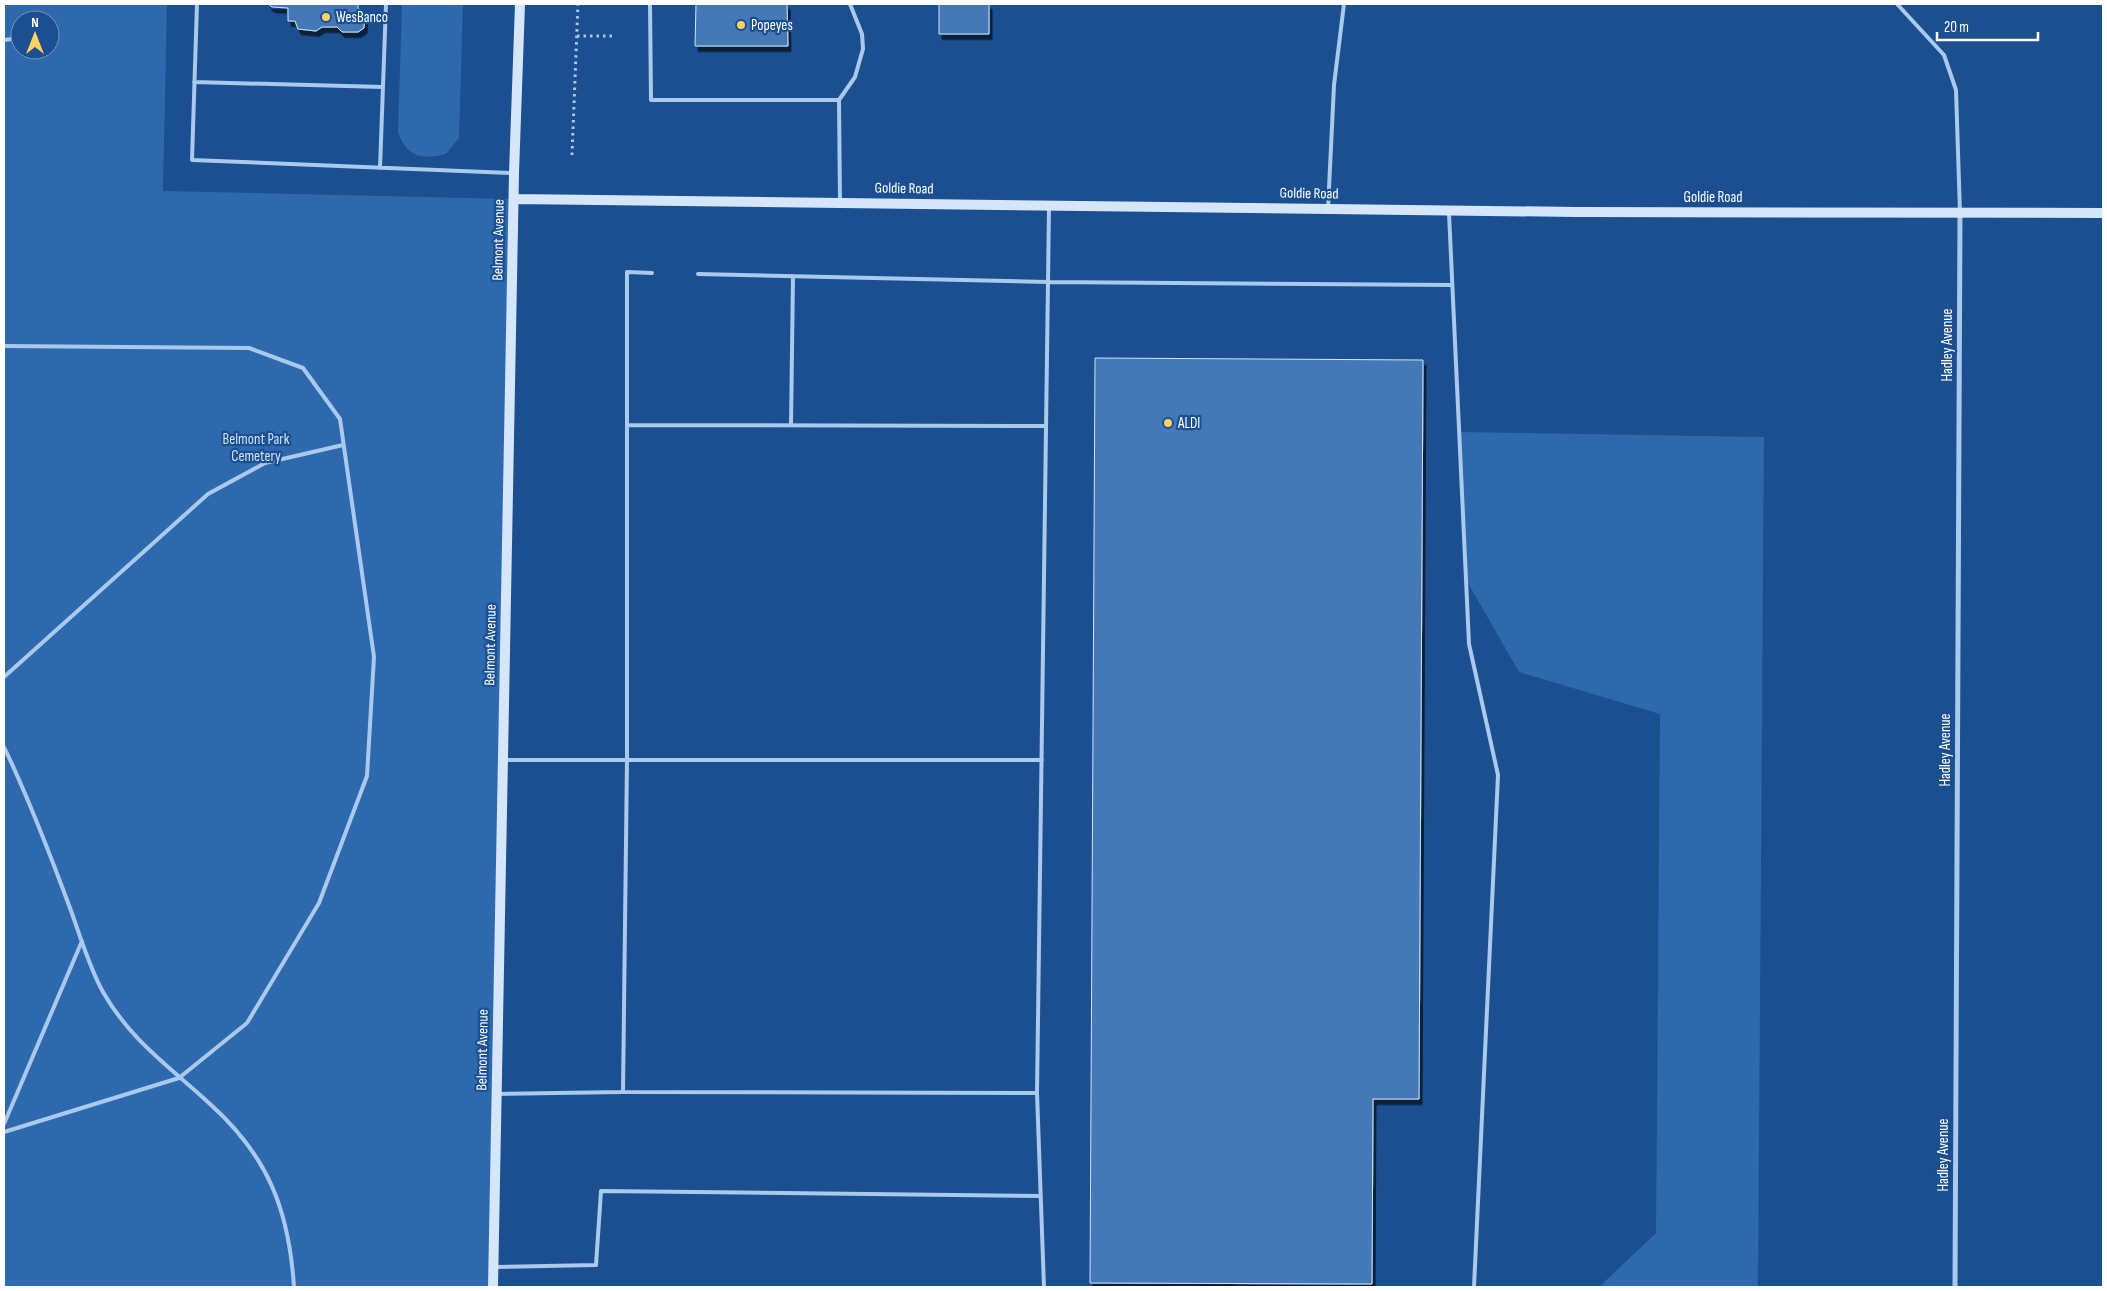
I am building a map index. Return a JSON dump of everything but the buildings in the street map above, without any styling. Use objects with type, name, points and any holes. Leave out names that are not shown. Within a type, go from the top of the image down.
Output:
[{"type":"street","name":"Belmont Avenue","points":[[493,1287],[514,173],[520,4]]},
{"type":"street","name":"Goldie Road","points":[[514,199],[1328,209],[2103,214]]},
{"type":"street","name":"Hadley Avenue","points":[[1955,1287],[1960,213]]},
{"type":"lane","points":[[197,4],[192,160],[514,173]]},
{"type":"lane","points":[[380,168],[386,4]]},
{"type":"lane","points":[[650,4],[651,100],[839,100]]},
{"type":"lane","points":[[840,202],[839,100],[855,77],[863,49],[862,34],[850,4]]},
{"type":"lane","points":[[1328,209],[1334,85],[1344,4]]},
{"type":"lane","points":[[1897,4],[1944,55],[1956,90],[1960,213]]},
{"type":"lane","points":[[194,82],[383,87]]},
{"type":"lane","points":[[1044,1287],[1037,1093],[1049,205]]},
{"type":"lane","points":[[1449,210],[1469,644],[1498,775],[1474,1287]]},
{"type":"lane","points":[[623,1092],[627,272],[652,273]]},
{"type":"lane","points":[[698,274],[1048,282],[1452,285]]},
{"type":"lane","points":[[791,425],[793,276]]},
{"type":"lane","points":[[4,346],[249,348],[303,368],[340,420],[374,657],[367,776],[319,903],[247,1022],[179,1078],[4,1132]]},
{"type":"lane","points":[[627,424],[1046,426]]},
{"type":"lane","points":[[4,678],[208,494],[265,463],[343,445]]},
{"type":"lane","points":[[4,747],[51,856],[102,991],[123,1022],[158,1061],[210,1104],[240,1134],[273,1184],[283,1215],[294,1287]]},
{"type":"lane","points":[[503,760],[1042,760]]},
{"type":"lane","points":[[4,1124],[82,941]]},
{"type":"lane","points":[[496,1094],[623,1092],[1037,1093]]},
{"type":"lane","points":[[493,1267],[596,1265],[601,1191],[1041,1196]]},
{"type":"path","points":[[572,155],[578,4]]},
{"type":"path","points":[[577,36],[614,36]]},
{"type":"green space","name":"Belmont Park Cemetery","points":[[4,4],[167,4],[163,191],[514,199],[493,1287],[4,1287]]},
{"type":"green space","points":[[402,4],[463,4],[459,138],[446,154],[429,157],[416,155],[406,147],[398,132]]},
{"type":"green space","points":[[1458,432],[1764,437],[1758,1287],[1599,1287],[1656,1233],[1660,714],[1519,672],[1465,578]]},
{"type":"place","name":"WesBanco","points":[[326,17]]},
{"type":"place","name":"Popeyes","points":[[741,25]]},
{"type":"place","name":"ALDI","points":[[1168,423]]}]
